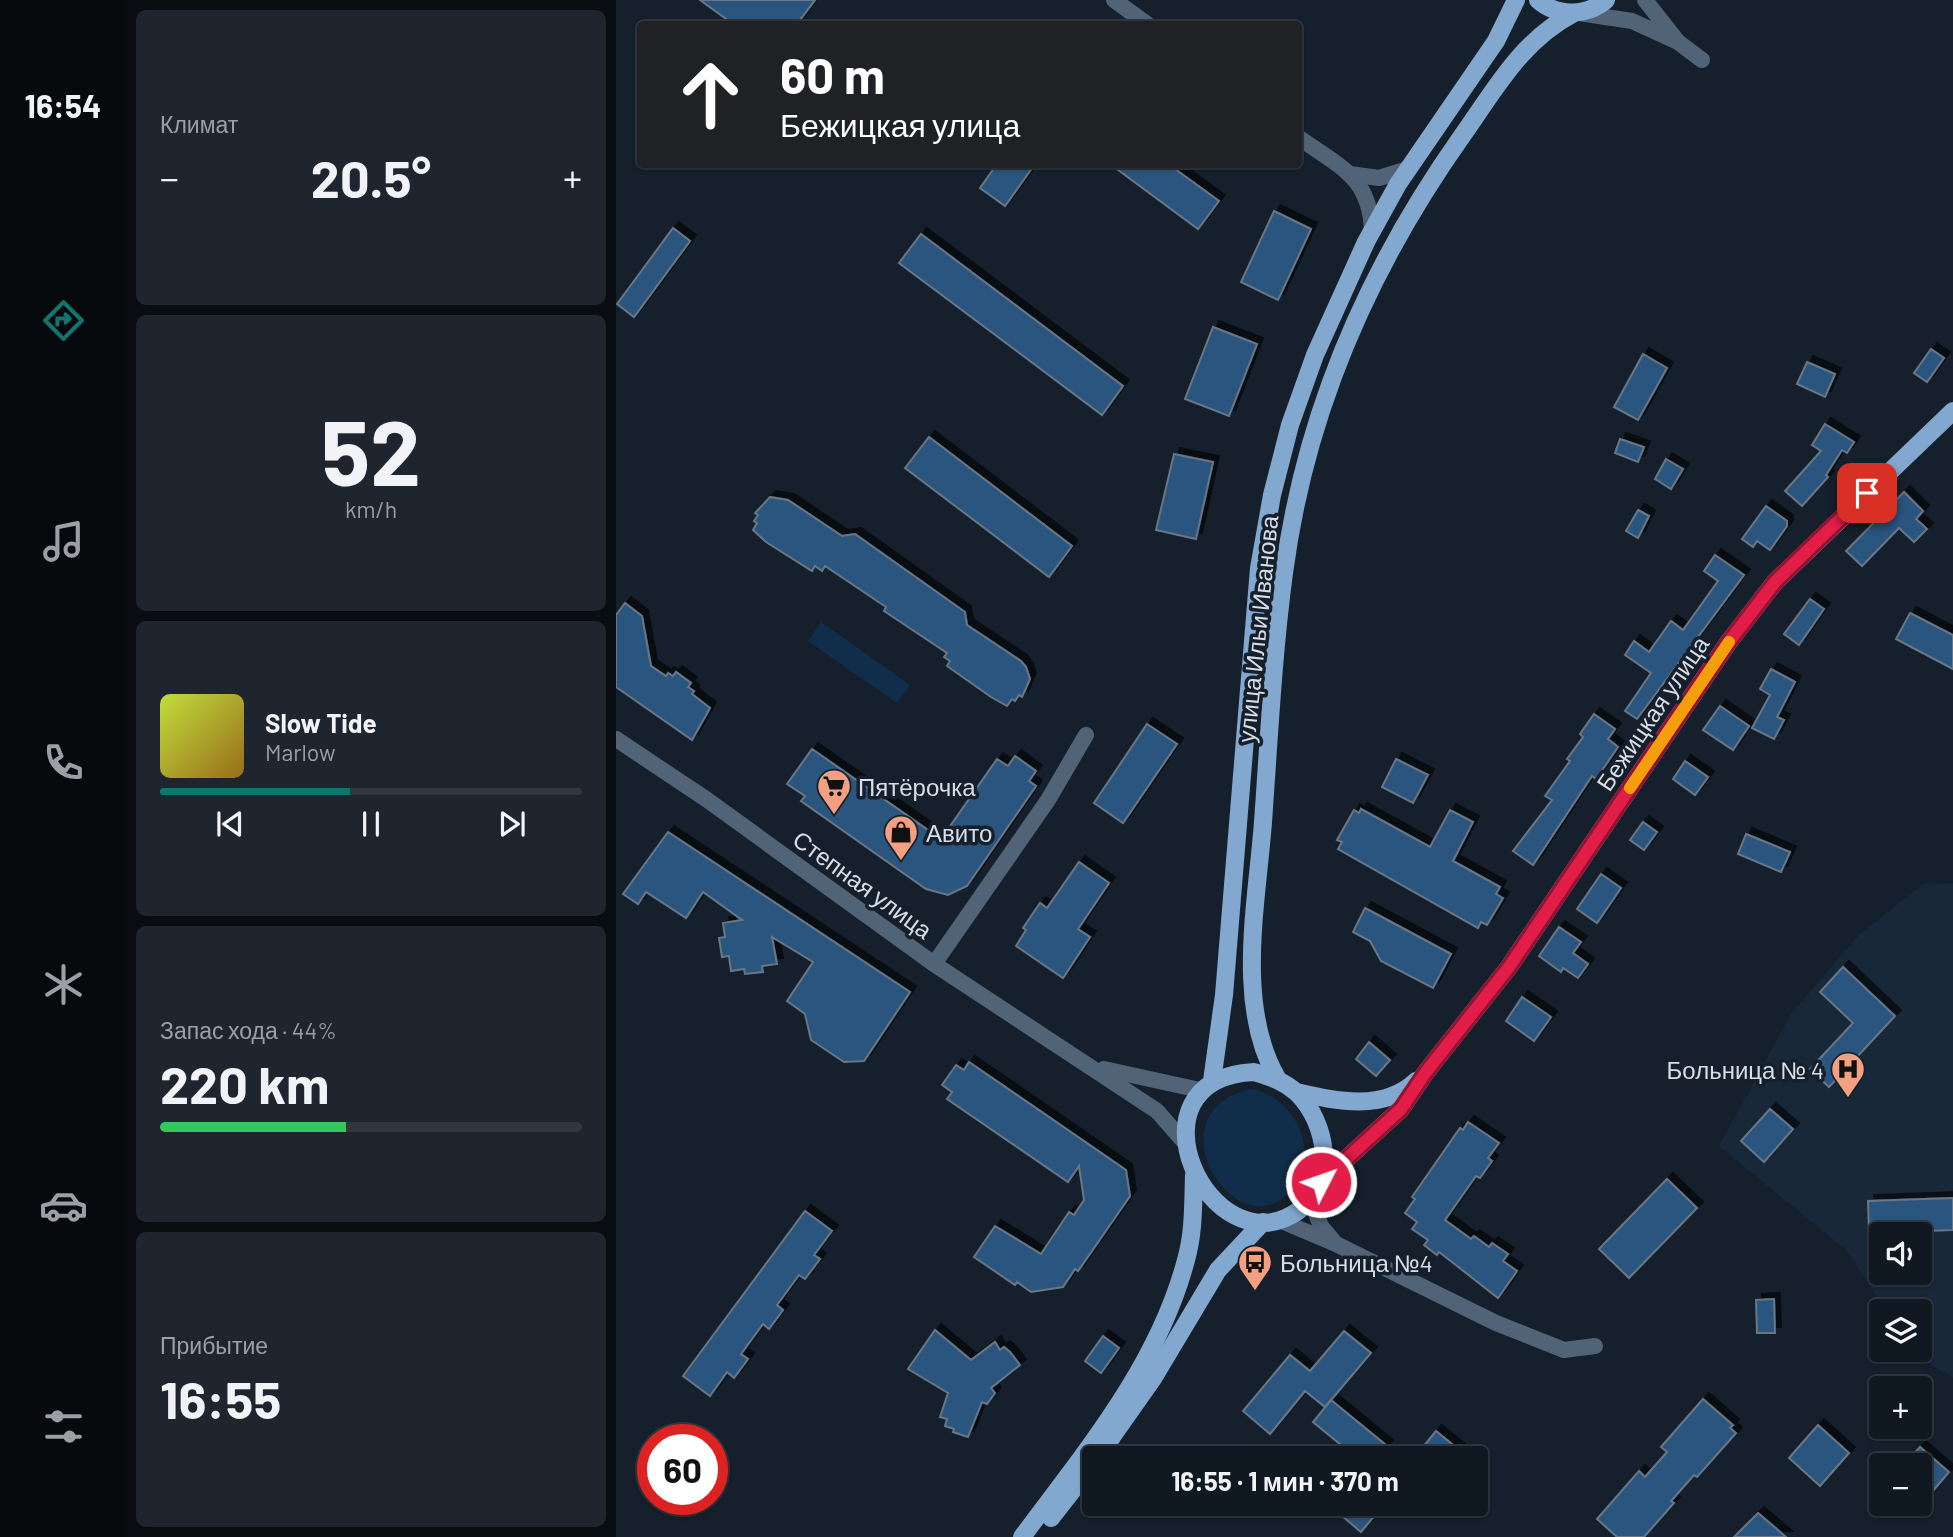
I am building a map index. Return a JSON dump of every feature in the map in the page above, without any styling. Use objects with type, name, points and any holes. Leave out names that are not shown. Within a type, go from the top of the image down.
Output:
[{"type":"main road","name":"улица Ильи Иванова","points":[[1206,1086],[1224,995],[1251,632],[1272,495],[1290,425],[1315,355],[1372,231],[1408,169],[1511,16],[1516,0]]},
{"type":"main road","points":[[1538,0],[1557,11],[1573,13]]},
{"type":"main road","name":"улица Ильи Иванова","points":[[1277,1078],[1259,1035],[1252,996],[1256,916],[1284,572],[1296,505],[1315,430],[1362,306],[1419,197],[1532,40],[1573,13],[1588,10],[1606,0]]},
{"type":"main road","name":"Бежицкая улица","points":[[1426,1072],[1509,967],[1728,643],[1775,582],[1953,411]]},
{"type":"main road","points":[[1022,1537],[1114,1412],[1143,1367],[1157,1338],[1186,1260],[1193,1220],[1194,1175],[1186,1144],[1188,1117],[1206,1086],[1237,1073],[1254,1072],[1277,1078],[1296,1092],[1310,1108],[1322,1142],[1321,1182]]},
{"type":"main road","points":[[1296,1092],[1357,1102],[1380,1101],[1408,1089],[1426,1072]]},
{"type":"main road","points":[[1194,1175],[1207,1194],[1241,1219],[1270,1221],[1299,1211],[1321,1182],[1401,1109],[1426,1072]]},
{"type":"main road","points":[[1105,1446],[1154,1377],[1217,1270],[1270,1221]]},
{"type":"main road","points":[[1037,1537],[1082,1479]]},
{"type":"street","points":[[1114,0],[1143,21]]},
{"type":"street","points":[[1645,0],[1678,42]]},
{"type":"street","points":[[1573,13],[1632,21],[1678,42],[1702,60]]},
{"type":"street","points":[[1302,140],[1360,184],[1367,196],[1372,231]]},
{"type":"street","points":[[1348,173],[1379,178],[1408,169]]},
{"type":"street","points":[[934,964],[1048,800],[1086,735]]},
{"type":"street","name":"Степная улица","points":[[616,739],[697,793],[934,964],[1157,1111],[1186,1144]]},
{"type":"street","points":[[1084,1063],[1123,1075],[1206,1086]]},
{"type":"street","points":[[1310,1199],[1321,1226],[1338,1245]]},
{"type":"street","points":[[1270,1221],[1338,1245],[1496,1323],[1553,1346],[1564,1350],[1595,1346]]},
{"type":"shaded area","points":[[821,622],[910,685],[897,703],[808,641]]},
{"type":"shaded area","name":"Больница № 4","points":[[1953,883],[1953,1377],[1926,1362],[1932,1362],[1932,1299],[1878,1299],[1846,1250],[1719,1146],[1791,1014],[1859,935],[1923,884]]},
{"type":"shaded area","points":[[1251,1089],[1277,1100],[1287,1110],[1302,1135],[1305,1149],[1299,1177],[1278,1201],[1255,1206],[1233,1197],[1215,1177],[1205,1152],[1205,1126],[1219,1104]]},
{"type":"building","points":[[700,0],[815,0],[799,21],[729,21]]},
{"type":"building","points":[[994,168],[1032,168],[1005,206],[980,188]]},
{"type":"building","points":[[1115,168],[1174,168],[1219,201],[1198,229]]},
{"type":"building","points":[[1274,211],[1311,229],[1278,300],[1241,282]]},
{"type":"building","points":[[673,228],[690,241],[634,317],[617,304]]},
{"type":"building","points":[[921,234],[1123,386],[1102,415],[899,263]]},
{"type":"building","points":[[1213,327],[1257,344],[1229,416],[1185,399]]},
{"type":"building","points":[[1931,349],[1944,358],[1927,382],[1914,373]]},
{"type":"building","points":[[1643,354],[1667,368],[1638,420],[1614,407]]},
{"type":"building","points":[[1807,362],[1835,374],[1825,397],[1797,384]]},
{"type":"building","points":[[1825,424],[1854,442],[1847,453],[1842,450],[1826,475],[1828,477],[1802,506],[1785,491],[1821,451],[1812,445]]},
{"type":"building","points":[[929,437],[1072,546],[1049,577],[905,468]]},
{"type":"building","points":[[1620,439],[1644,447],[1638,462],[1615,453]]},
{"type":"building","points":[[1174,454],[1213,462],[1196,539],[1156,530]]},
{"type":"building","points":[[1666,459],[1683,469],[1671,489],[1655,479]]},
{"type":"building","points":[[1904,492],[1923,511],[1916,519],[1927,529],[1914,542],[1899,528],[1862,566],[1846,551]]},
{"type":"building","points":[[770,497],[788,500],[842,536],[855,534],[965,612],[967,625],[1026,667],[1030,679],[1022,697],[1019,695],[1015,701],[1012,699],[1007,706],[991,697],[947,666],[950,661],[944,657],[947,653],[884,611],[886,607],[825,566],[822,571],[815,566],[812,571],[766,542],[753,530],[758,515],[755,513]]},
{"type":"building","points":[[1766,506],[1787,521],[1787,526],[1770,550],[1757,541],[1753,547],[1742,539]]},
{"type":"building","points":[[1638,510],[1649,516],[1638,538],[1626,531]]},
{"type":"building","points":[[1715,555],[1744,575],[1637,719],[1625,711],[1651,673],[1625,655],[1634,641],[1649,652],[1671,621],[1683,630],[1718,581],[1704,571]]},
{"type":"building","points":[[1810,599],[1824,609],[1799,645],[1784,634]]},
{"type":"building","points":[[625,603],[642,616],[651,666],[666,676],[668,673],[673,676],[676,672],[691,683],[688,687],[694,691],[692,694],[710,708],[692,740],[616,687],[616,615]]},
{"type":"building","points":[[1910,613],[1953,635],[1953,669],[1896,639]]},
{"type":"building","points":[[1771,669],[1795,682],[1777,717],[1784,720],[1774,739],[1752,728],[1770,695],[1760,689]]},
{"type":"building","points":[[1720,706],[1749,726],[1733,750],[1703,730]]},
{"type":"building","points":[[1594,714],[1615,729],[1608,739],[1618,747],[1596,779],[1592,776],[1533,865],[1513,851],[1552,800],[1545,796],[1570,761],[1567,759],[1583,737],[1580,734]]},
{"type":"building","points":[[1147,724],[1177,744],[1123,823],[1094,803]]},
{"type":"building","points":[[812,749],[941,839],[997,759],[1008,766],[1015,756],[1036,771],[1029,781],[1036,786],[967,886],[948,895],[926,889],[801,801],[805,796],[787,784]]},
{"type":"building","points":[[1396,759],[1428,775],[1413,803],[1382,787]]},
{"type":"building","points":[[1685,761],[1708,777],[1695,795],[1673,779]]},
{"type":"building","points":[[1361,809],[1430,847],[1450,810],[1473,822],[1453,861],[1500,887],[1496,894],[1503,898],[1487,925],[1481,922],[1478,928],[1338,849],[1342,842],[1337,840],[1354,810],[1359,813]]},
{"type":"building","points":[[1643,822],[1657,832],[1644,850],[1630,840]]},
{"type":"building","points":[[668,832],[910,992],[864,1061],[844,1062],[811,1040],[805,1014],[787,1001],[813,962],[772,937],[777,964],[762,966],[763,972],[745,974],[744,969],[731,971],[729,956],[722,957],[719,938],[725,937],[723,923],[742,920],[703,892],[686,918],[646,892],[638,904],[623,894]]},
{"type":"building","points":[[1746,834],[1790,852],[1781,872],[1738,854]]},
{"type":"building","points":[[1079,862],[1109,883],[1078,929],[1090,937],[1063,978],[1016,946],[1026,930],[1023,928],[1040,903],[1047,908]]},
{"type":"building","points":[[1601,874],[1621,888],[1597,923],[1577,909]]},
{"type":"building","points":[[1365,908],[1451,954],[1433,988],[1381,961],[1370,941],[1353,932]]},
{"type":"building","points":[[1559,927],[1581,942],[1573,953],[1588,964],[1578,978],[1563,968],[1561,972],[1539,956]]},
{"type":"building","points":[[1843,967],[1895,1016],[1829,1087],[1810,1069],[1853,1023],[1820,992]]},
{"type":"building","points":[[1522,997],[1551,1017],[1534,1041],[1506,1021]]},
{"type":"building","points":[[1369,1042],[1390,1060],[1376,1076],[1356,1059]]},
{"type":"building","points":[[969,1062],[1126,1170],[1130,1196],[1078,1271],[1075,1269],[1063,1287],[1031,1292],[1017,1282],[1015,1285],[974,1257],[995,1226],[1041,1254],[1069,1212],[1074,1215],[1084,1200],[1079,1166],[1068,1182],[947,1099],[952,1092],[942,1085],[956,1065],[964,1070]]},
{"type":"building","points":[[1770,1109],[1793,1129],[1764,1162],[1741,1141]]},
{"type":"building","points":[[1468,1122],[1499,1143],[1488,1158],[1492,1161],[1480,1178],[1476,1176],[1445,1220],[1471,1239],[1474,1236],[1489,1247],[1492,1243],[1508,1254],[1503,1261],[1517,1271],[1498,1298],[1439,1252],[1437,1255],[1424,1245],[1428,1240],[1412,1229],[1417,1222],[1405,1213],[1415,1199],[1412,1197],[1460,1128],[1463,1130]]},
{"type":"building","points":[[1667,1179],[1697,1208],[1629,1278],[1599,1249]]},
{"type":"building","points":[[1953,1198],[1953,1230],[1932,1231],[1932,1222],[1869,1222],[1869,1233],[1868,1201]]},
{"type":"building","points":[[805,1211],[832,1231],[814,1255],[820,1259],[805,1279],[799,1275],[777,1305],[783,1310],[769,1329],[763,1324],[741,1354],[748,1359],[734,1378],[727,1372],[710,1396],[683,1376]]},
{"type":"building","points":[[1774,1299],[1775,1333],[1757,1333],[1756,1300]]},
{"type":"building","points":[[935,1330],[971,1360],[995,1342],[1000,1350],[1004,1347],[1010,1352],[1020,1365],[991,1388],[995,1393],[987,1404],[982,1402],[968,1437],[953,1432],[954,1429],[945,1426],[947,1419],[940,1417],[948,1393],[908,1369]]},
{"type":"building","points":[[1344,1331],[1371,1353],[1325,1407],[1305,1391],[1270,1434],[1243,1411],[1290,1355],[1310,1371]]},
{"type":"building","points":[[1103,1336],[1119,1348],[1101,1373],[1085,1361]]},
{"type":"building","points":[[1703,1399],[1733,1425],[1730,1428],[1736,1433],[1697,1477],[1694,1475],[1671,1501],[1674,1503],[1644,1537],[1617,1537],[1597,1519],[1639,1471],[1645,1477],[1667,1452],[1661,1447]]},
{"type":"building","points":[[1331,1400],[1387,1446],[1342,1446],[1313,1422]]},
{"type":"building","points":[[1818,1425],[1849,1453],[1820,1486],[1789,1458]]},
{"type":"building","points":[[1436,1431],[1454,1446],[1424,1446]]},
{"type":"building","points":[[1920,1447],[1927,1453],[1915,1453]]},
{"type":"building","points":[[1932,1457],[1949,1472],[1932,1492]]},
{"type":"building","points":[[1758,1513],[1786,1537],[1734,1537]]},
{"type":"building","points":[[1342,1516],[1374,1516],[1361,1532]]},
{"type":"slow traffic","points":[[1630,788],[1729,642]]},
{"type":"place","name":"Пятёрочка","points":[[834,816]]},
{"type":"place","name":"Авито","points":[[901,862]]},
{"type":"place","name":"Больница № 4","points":[[1848,1099]]},
{"type":"place","name":"Больница №4","points":[[1255,1292]]},
{"type":"route","points":[[1321,1182],[1401,1109],[1426,1072],[1509,967],[1728,643],[1775,582],[1867,493]]}]
